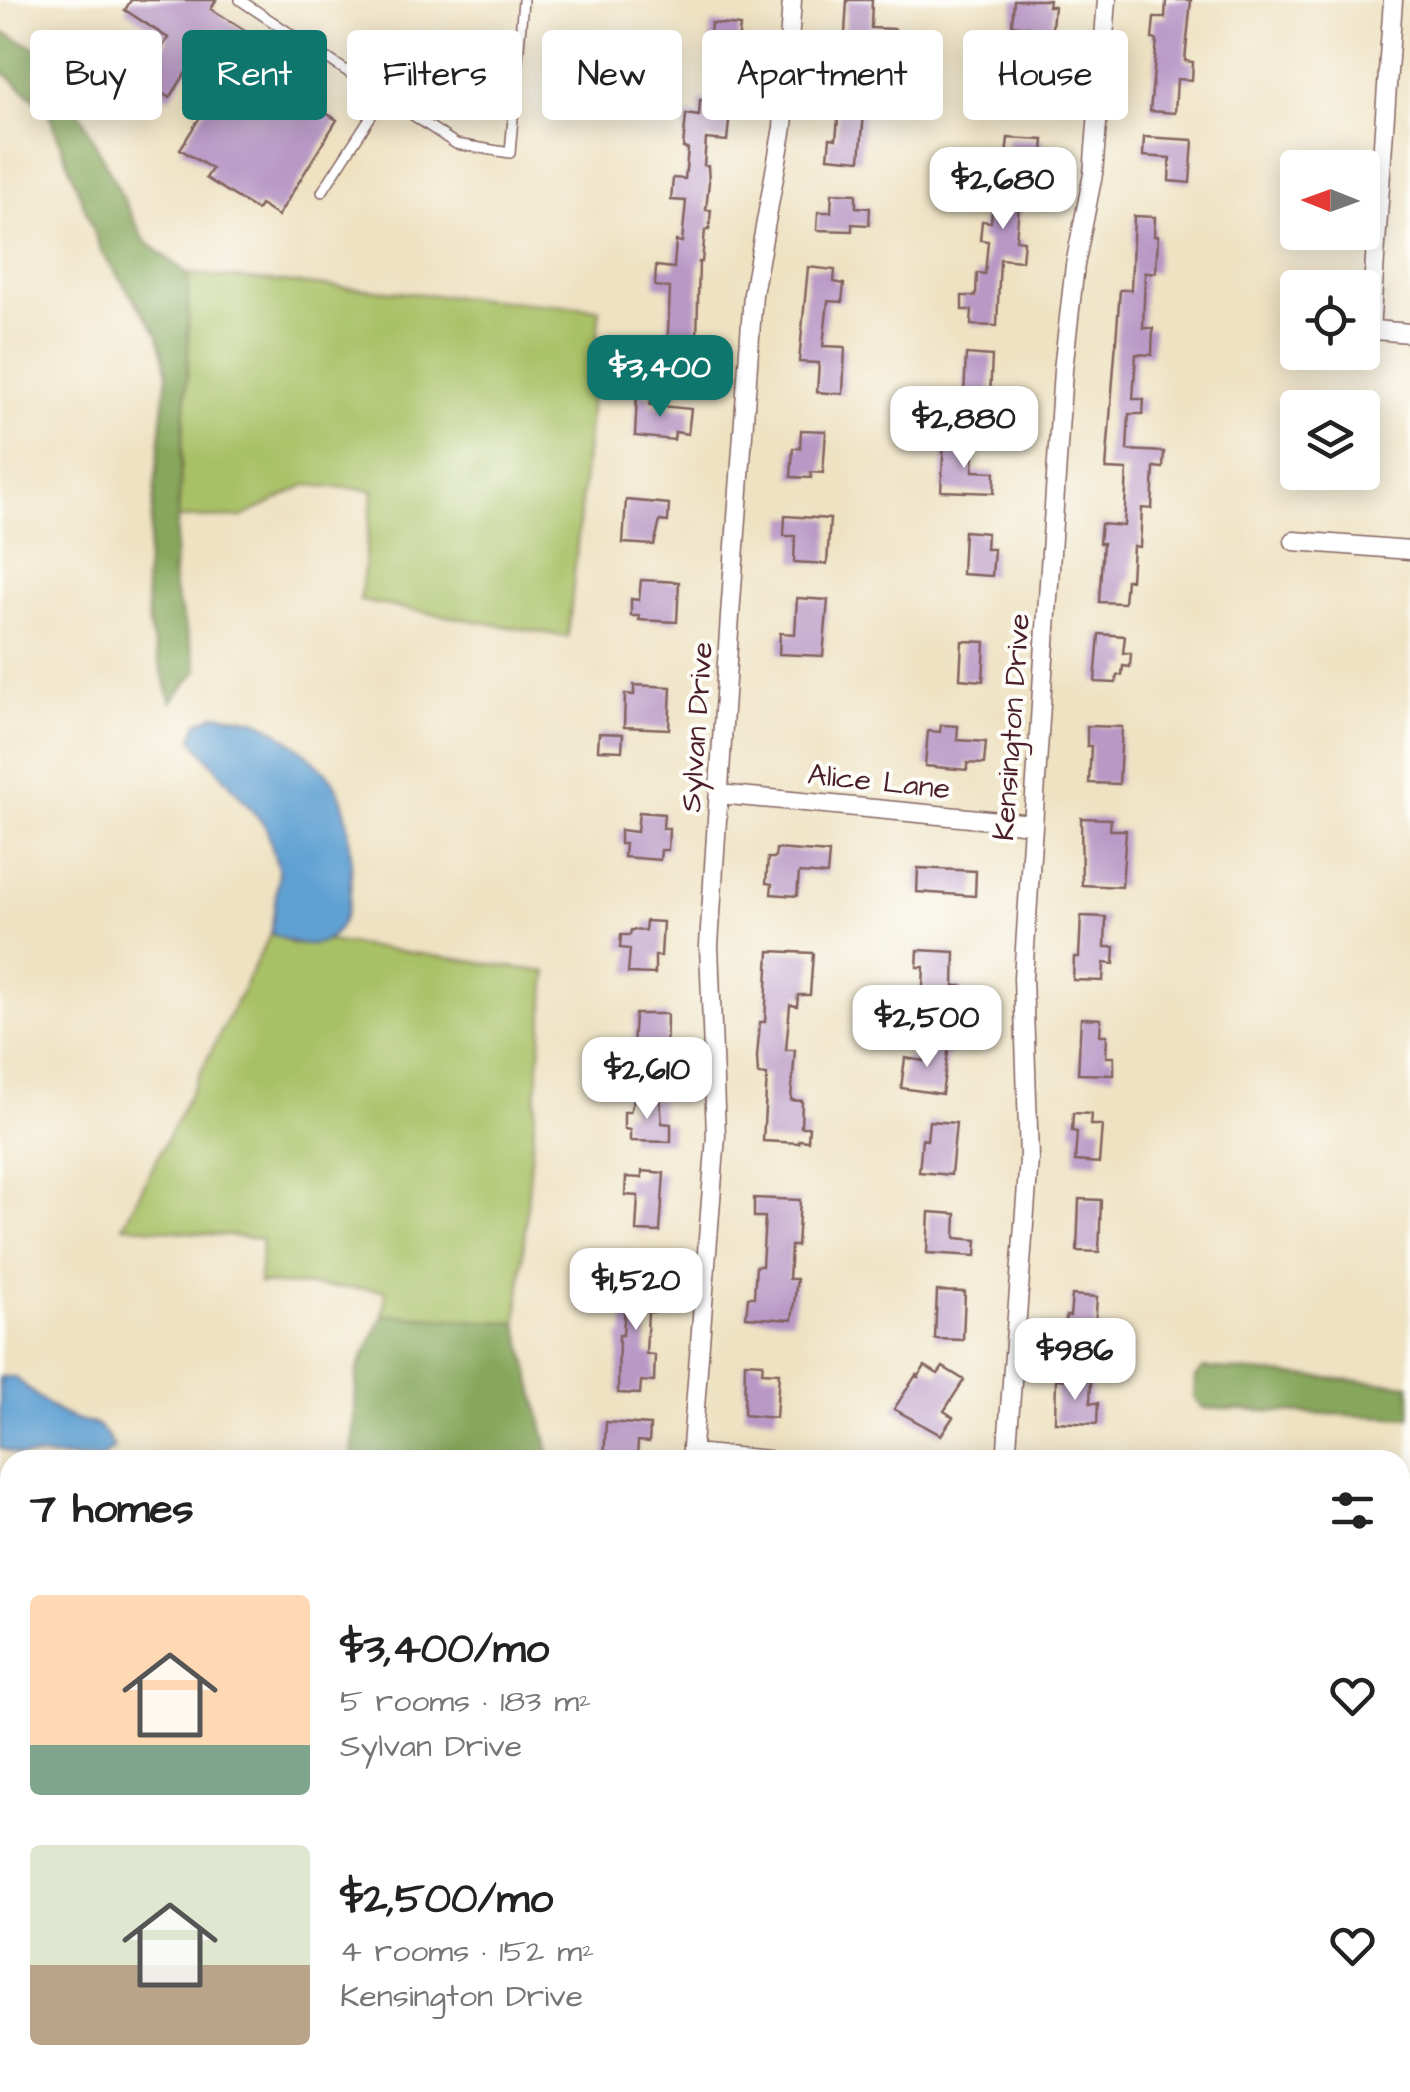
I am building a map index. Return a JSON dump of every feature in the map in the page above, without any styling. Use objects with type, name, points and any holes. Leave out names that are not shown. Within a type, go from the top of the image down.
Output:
[{"type":"street","name":"Sylvan Drive","points":[[691,1450],[716,1134],[708,945],[754,294],[782,127],[792,0]]},
{"type":"street","name":"Kensington Drive","points":[[1007,1450],[1029,1159],[1023,978],[1064,353],[1075,265],[1093,174],[1106,0]]},
{"type":"street","points":[[1371,270],[1393,0]]},
{"type":"street","points":[[1380,331],[1410,333]]},
{"type":"street","points":[[1294,541],[1410,550]]},
{"type":"street","name":"Alice Lane","points":[[720,794],[1032,824]]},
{"type":"lane","points":[[240,0],[347,71]]},
{"type":"lane","points":[[521,30],[524,0]]},
{"type":"lane","points":[[322,192],[368,120]]},
{"type":"lane","points":[[420,120],[456,144],[510,153],[513,120]]},
{"type":"green space","points":[[0,31],[30,45],[30,95],[0,69]]},
{"type":"green space","points":[[51,120],[83,120],[145,241],[188,274],[188,363],[173,585],[198,670],[171,702],[149,628],[145,581],[167,373],[158,334],[102,253]]},
{"type":"green space","points":[[188,274],[600,309],[568,637],[360,601],[373,490],[306,485],[242,517],[178,518],[188,363]]},
{"type":"green space","points":[[271,933],[295,945],[328,941],[547,972],[517,1323],[383,1315],[386,1290],[259,1283],[262,1239],[123,1226]]},
{"type":"green space","points":[[383,1315],[517,1323],[549,1450],[353,1450],[357,1371]]},
{"type":"green space","points":[[1204,1368],[1410,1385],[1410,1418],[1203,1408],[1194,1398],[1195,1377]]},
{"type":"water","points":[[217,714],[255,720],[274,730],[319,766],[338,790],[349,832],[351,884],[343,919],[325,941],[293,942],[271,933],[279,872],[266,827],[192,739],[198,723]]},
{"type":"water","points":[[0,1377],[14,1377],[55,1410],[102,1430],[114,1448],[5,1450],[0,1448]]},
{"type":"building","points":[[131,0],[216,0],[211,9],[245,30],[182,30],[182,79],[170,98],[162,93],[162,48],[168,38],[162,30],[125,10]]},
{"type":"building","points":[[847,0],[872,0],[871,28],[895,29],[895,30],[845,30]]},
{"type":"building","points":[[1014,0],[1049,0],[1048,6],[1054,6],[1052,30],[1012,25]]},
{"type":"building","points":[[1166,0],[1191,0],[1185,61],[1193,62],[1192,80],[1177,79],[1175,113],[1150,111],[1157,40],[1152,39],[1154,18],[1165,18]]},
{"type":"building","points":[[711,23],[740,26],[740,30],[710,30]]},
{"type":"building","points":[[702,100],[702,120],[729,120],[727,141],[706,139],[706,210],[711,210],[699,262],[696,378],[666,375],[670,288],[655,286],[656,266],[674,268],[676,241],[682,242],[686,201],[671,200],[673,178],[685,179],[686,114],[699,116]]},
{"type":"building","points":[[327,114],[337,120],[278,216],[260,205],[257,210],[206,178],[212,169],[180,149],[198,120],[327,120]]},
{"type":"building","points":[[838,120],[863,120],[860,160],[828,157],[830,138],[836,139]]},
{"type":"building","points":[[1144,137],[1193,140],[1190,183],[1169,181],[1170,158],[1143,156]]},
{"type":"building","points":[[1008,138],[1044,140],[1042,161],[1034,160],[1033,182],[1021,181],[1016,240],[1024,241],[1022,261],[1000,259],[997,326],[971,325],[972,310],[962,310],[962,296],[976,296],[977,273],[985,274],[988,241],[980,240],[982,221],[991,222],[993,198],[1007,199]]},
{"type":"building","points":[[832,193],[856,194],[856,207],[870,208],[869,225],[852,224],[852,231],[817,230],[818,212],[831,212]]},
{"type":"building","points":[[1134,216],[1155,217],[1154,236],[1158,236],[1156,273],[1145,272],[1143,328],[1153,328],[1152,355],[1136,354],[1133,399],[1144,399],[1143,414],[1129,414],[1127,450],[1164,452],[1163,468],[1154,467],[1152,509],[1142,508],[1140,547],[1133,546],[1131,580],[1126,580],[1124,603],[1099,602],[1101,524],[1124,526],[1127,470],[1106,469],[1120,290],[1131,290]]},
{"type":"building","points":[[808,267],[835,270],[834,282],[844,284],[842,302],[828,301],[823,346],[845,347],[843,394],[817,392],[819,363],[799,362]]},
{"type":"building","points":[[966,354],[992,356],[989,418],[963,417]]},
{"type":"building","points":[[637,394],[652,396],[650,405],[691,409],[688,434],[675,432],[674,440],[635,436]]},
{"type":"building","points":[[801,430],[826,431],[823,473],[811,472],[811,478],[791,477],[793,448],[800,448]]},
{"type":"building","points":[[944,442],[974,443],[973,471],[995,472],[994,493],[941,491]]},
{"type":"building","points":[[626,500],[669,504],[668,522],[660,521],[654,545],[623,543]]},
{"type":"building","points":[[785,516],[830,519],[827,564],[794,562],[795,536],[784,536]]},
{"type":"building","points":[[964,531],[987,533],[986,549],[994,549],[992,576],[962,574]]},
{"type":"building","points":[[641,580],[679,582],[677,622],[631,616],[631,599],[639,600]]},
{"type":"building","points":[[797,598],[828,600],[823,656],[779,654],[780,633],[795,634]]},
{"type":"building","points":[[1099,634],[1125,636],[1123,653],[1131,653],[1130,667],[1123,666],[1116,683],[1095,682]]},
{"type":"building","points":[[962,641],[985,642],[983,681],[960,679]]},
{"type":"building","points":[[634,685],[671,687],[669,729],[624,727],[625,694],[634,695]]},
{"type":"building","points":[[941,725],[958,726],[957,740],[986,742],[984,764],[967,763],[967,770],[925,766],[928,731],[940,732]]},
{"type":"building","points":[[1087,726],[1122,727],[1119,784],[1089,783],[1091,746],[1087,746]]},
{"type":"building","points":[[599,733],[623,734],[622,751],[598,750]]},
{"type":"building","points":[[639,812],[664,814],[663,828],[669,828],[668,850],[661,850],[660,860],[624,857],[620,830],[637,832]]},
{"type":"building","points":[[1081,818],[1111,819],[1110,830],[1126,830],[1122,887],[1082,885]]},
{"type":"building","points":[[776,849],[829,853],[827,875],[799,873],[797,896],[771,894],[772,884],[766,883],[768,858],[775,858]]},
{"type":"building","points":[[918,868],[976,871],[975,896],[917,892]]},
{"type":"building","points":[[1081,916],[1106,917],[1105,947],[1115,947],[1114,964],[1104,963],[1103,981],[1073,980],[1074,957],[1079,957]]},
{"type":"building","points":[[646,921],[663,922],[661,956],[655,956],[655,974],[628,973],[630,949],[620,948],[621,935],[630,935],[631,930],[645,931]]},
{"type":"building","points":[[918,950],[955,952],[954,986],[963,986],[962,1006],[922,1004],[924,967],[917,967]]},
{"type":"building","points":[[769,951],[813,953],[810,995],[798,995],[797,1006],[790,1005],[786,1050],[795,1050],[791,1100],[802,1101],[801,1127],[809,1127],[808,1141],[799,1143],[763,1141],[767,1075],[758,1074],[757,1057],[760,1022],[765,1022]]},
{"type":"building","points":[[635,1014],[667,1014],[666,1063],[632,1063]]},
{"type":"building","points":[[1081,1018],[1101,1019],[1100,1035],[1107,1035],[1106,1057],[1114,1057],[1114,1075],[1078,1074]]},
{"type":"building","points":[[928,1042],[949,1045],[942,1094],[901,1088],[905,1058],[924,1061]]},
{"type":"building","points":[[634,1098],[660,1099],[662,1123],[671,1124],[671,1142],[630,1141],[630,1130],[624,1129],[624,1112],[630,1112]]},
{"type":"building","points":[[1073,1113],[1091,1114],[1090,1125],[1102,1125],[1099,1163],[1075,1161],[1077,1132],[1072,1131]]},
{"type":"building","points":[[929,1121],[956,1123],[951,1175],[919,1172],[922,1139],[927,1140]]},
{"type":"building","points":[[642,1171],[664,1173],[660,1232],[636,1231],[638,1196],[625,1195],[626,1177],[642,1178]]},
{"type":"building","points":[[754,1198],[800,1200],[797,1246],[791,1246],[789,1279],[797,1279],[792,1320],[746,1317],[748,1297],[754,1297],[756,1266],[762,1266],[765,1217],[754,1217]]},
{"type":"building","points":[[1079,1199],[1101,1200],[1099,1252],[1077,1251]]},
{"type":"building","points":[[929,1212],[956,1214],[955,1238],[977,1240],[976,1256],[927,1253]]},
{"type":"building","points":[[627,1268],[654,1270],[654,1312],[648,1312],[646,1354],[655,1355],[654,1382],[641,1381],[640,1394],[618,1393],[619,1335],[623,1335]]},
{"type":"building","points":[[937,1291],[965,1292],[963,1340],[935,1339]]},
{"type":"building","points":[[1072,1295],[1097,1297],[1094,1343],[1064,1341]]},
{"type":"building","points":[[745,1362],[763,1363],[762,1372],[779,1373],[776,1418],[744,1415]]},
{"type":"building","points":[[925,1366],[938,1374],[943,1367],[964,1380],[944,1411],[953,1417],[941,1435],[894,1409]]},
{"type":"building","points":[[1056,1379],[1091,1381],[1090,1403],[1098,1403],[1097,1424],[1055,1422]]},
{"type":"building","points":[[606,1422],[650,1425],[649,1442],[638,1441],[638,1450],[605,1450]]}]
